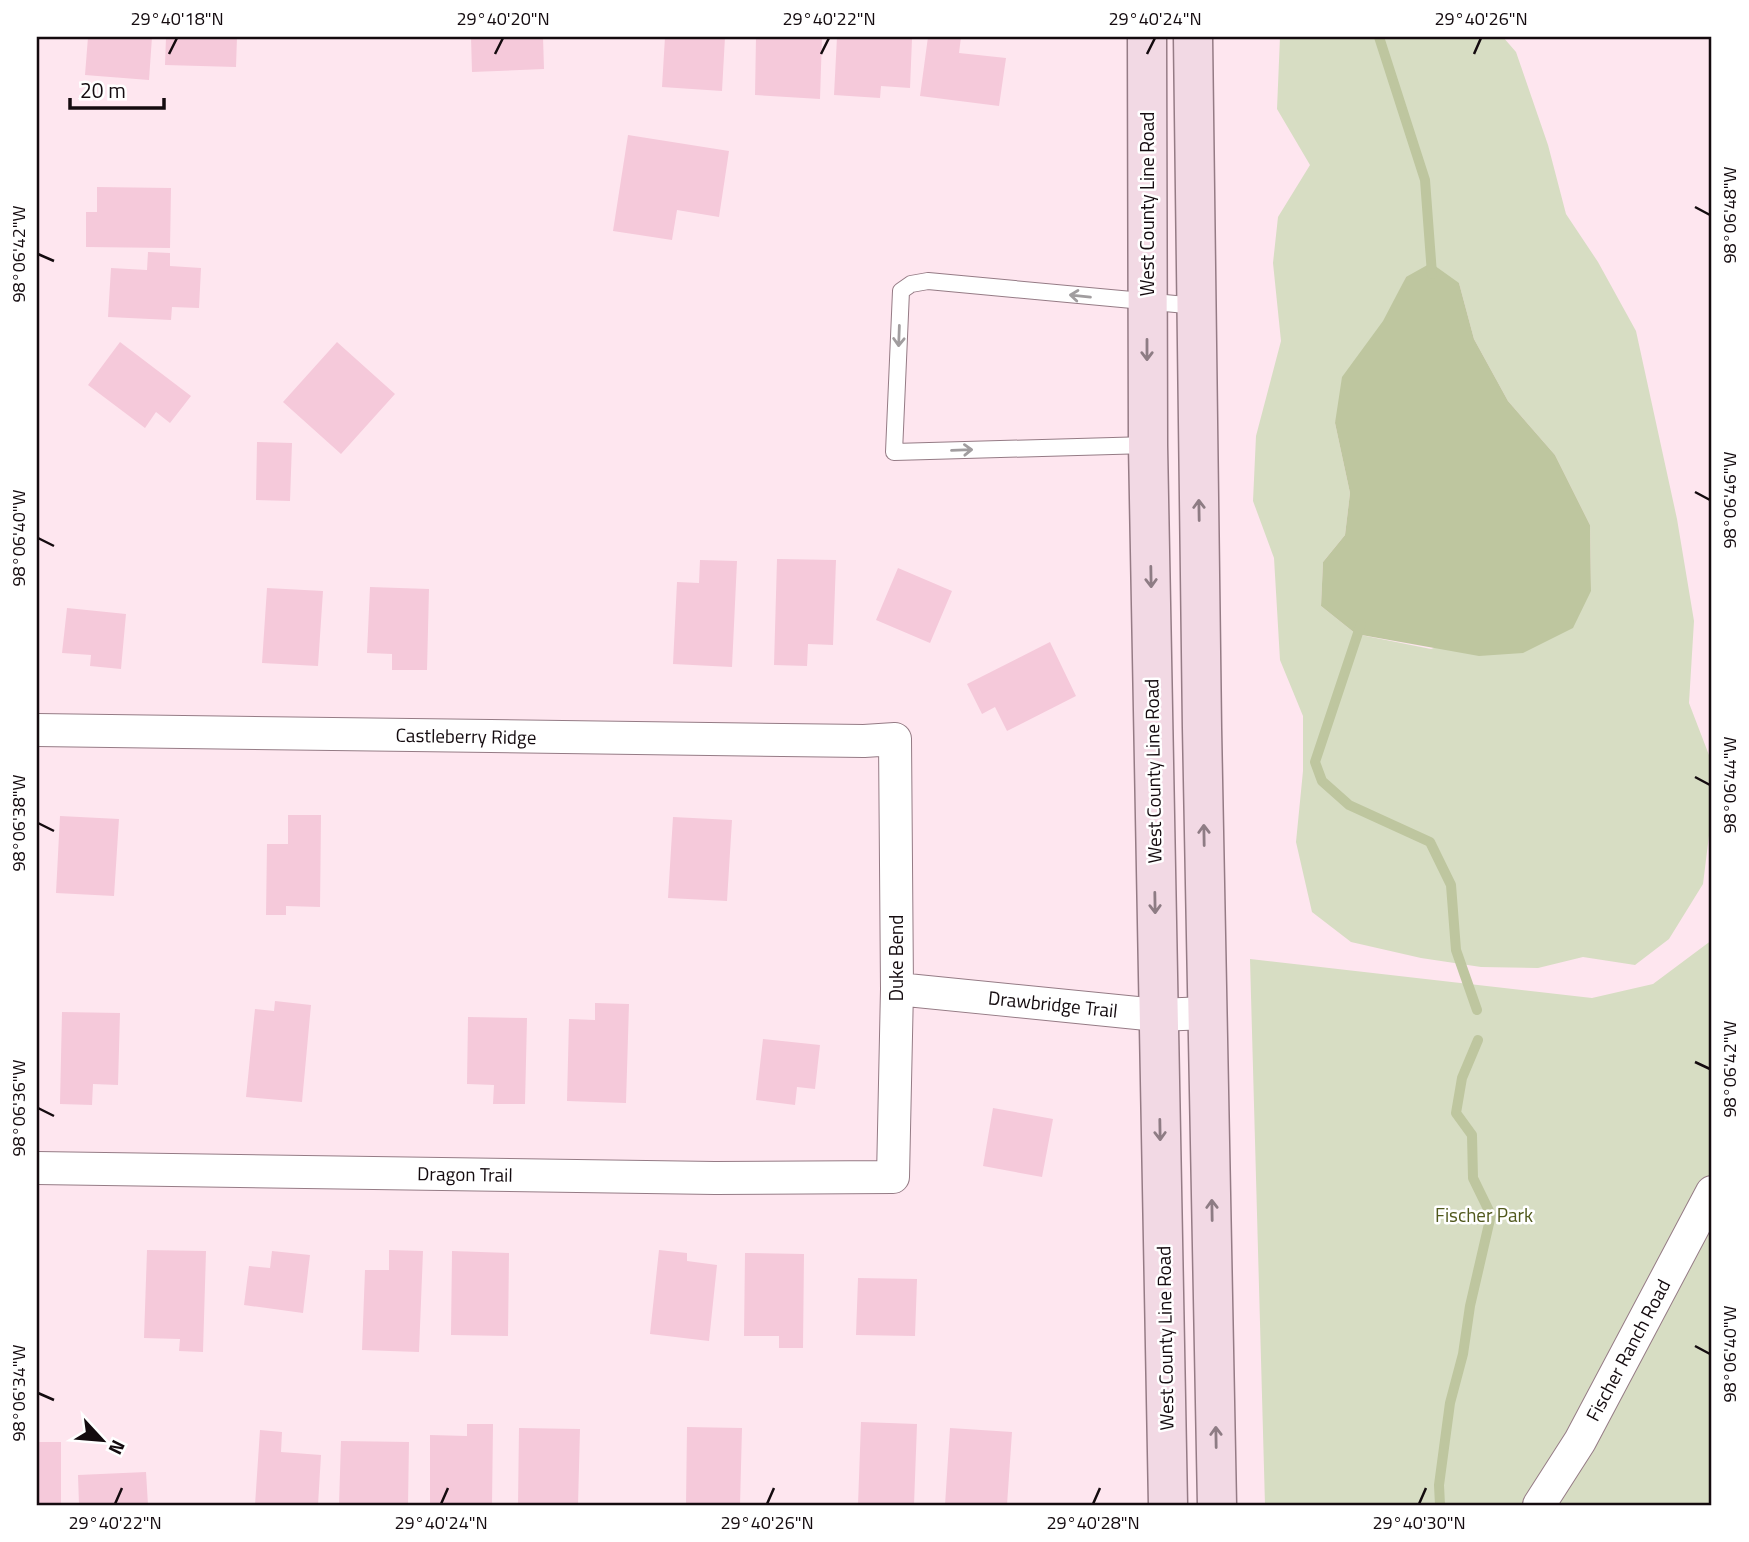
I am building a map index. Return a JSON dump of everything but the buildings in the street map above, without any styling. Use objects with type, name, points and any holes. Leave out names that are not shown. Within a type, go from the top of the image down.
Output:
[{"type":"main road","name":"West County Line Road","points":[[1147,37],[1148,444],[1168,1505]]},
{"type":"main road","points":[[1194,37],[1202,728],[1217,1505]]},
{"type":"street","name":"Castleberry Ridge","points":[[37,730],[864,741],[895,739]]},
{"type":"street","name":"Duke Bend","points":[[893,1177],[897,989],[895,739]]},
{"type":"street","name":"Drawbridge Trail","points":[[897,989],[1157,1015],[1209,1013]]},
{"type":"street","name":"Dragon Trail","points":[[37,1168],[715,1178],[893,1177]]},
{"type":"street","name":"Fischer Ranch Road","points":[[1539,1505],[1580,1441],[1712,1192]]},
{"type":"lane","points":[[1148,444],[894,452],[901,291],[911,284],[928,281],[1197,306]]},
{"type":"green space","points":[[1280,37],[1503,37],[1516,52],[1548,145],[1566,214],[1598,262],[1636,331],[1677,519],[1694,621],[1689,703],[1712,763],[1712,811],[1703,884],[1669,939],[1635,965],[1583,957],[1538,968],[1481,967],[1421,958],[1351,942],[1312,912],[1296,842],[1303,771],[1303,716],[1280,660],[1274,558],[1253,501],[1256,436],[1281,341],[1273,263],[1278,217],[1310,165],[1277,109]],"holes":[[[1406,277],[1459,283],[1474,339],[1508,401],[1555,455],[1590,525],[1591,591],[1431,649],[1356,634],[1321,606],[1323,562],[1345,535],[1350,493],[1335,423]]]},
{"type":"green space","name":"Fischer Park","points":[[1712,940],[1712,1505],[1265,1505],[1250,959],[1592,998],[1653,984]]},
{"type":"shaded area","points":[[1431,263],[1459,283],[1474,339],[1508,401],[1555,455],[1590,525],[1591,591],[1573,628],[1523,653],[1479,656],[1356,634],[1321,606],[1323,562],[1345,535],[1350,493],[1335,423],[1342,377],[1383,321],[1406,277]]},
{"type":"waterway","points":[[1379,37],[1425,180],[1432,274]]},
{"type":"waterway","points":[[1361,624],[1315,762],[1322,781],[1349,805],[1430,842],[1451,885],[1456,950],[1477,1010]]},
{"type":"waterway","points":[[1440,1505],[1439,1485],[1450,1403],[1463,1354],[1470,1306],[1491,1215],[1473,1178],[1472,1135],[1456,1113],[1462,1078],[1478,1040]]}]
